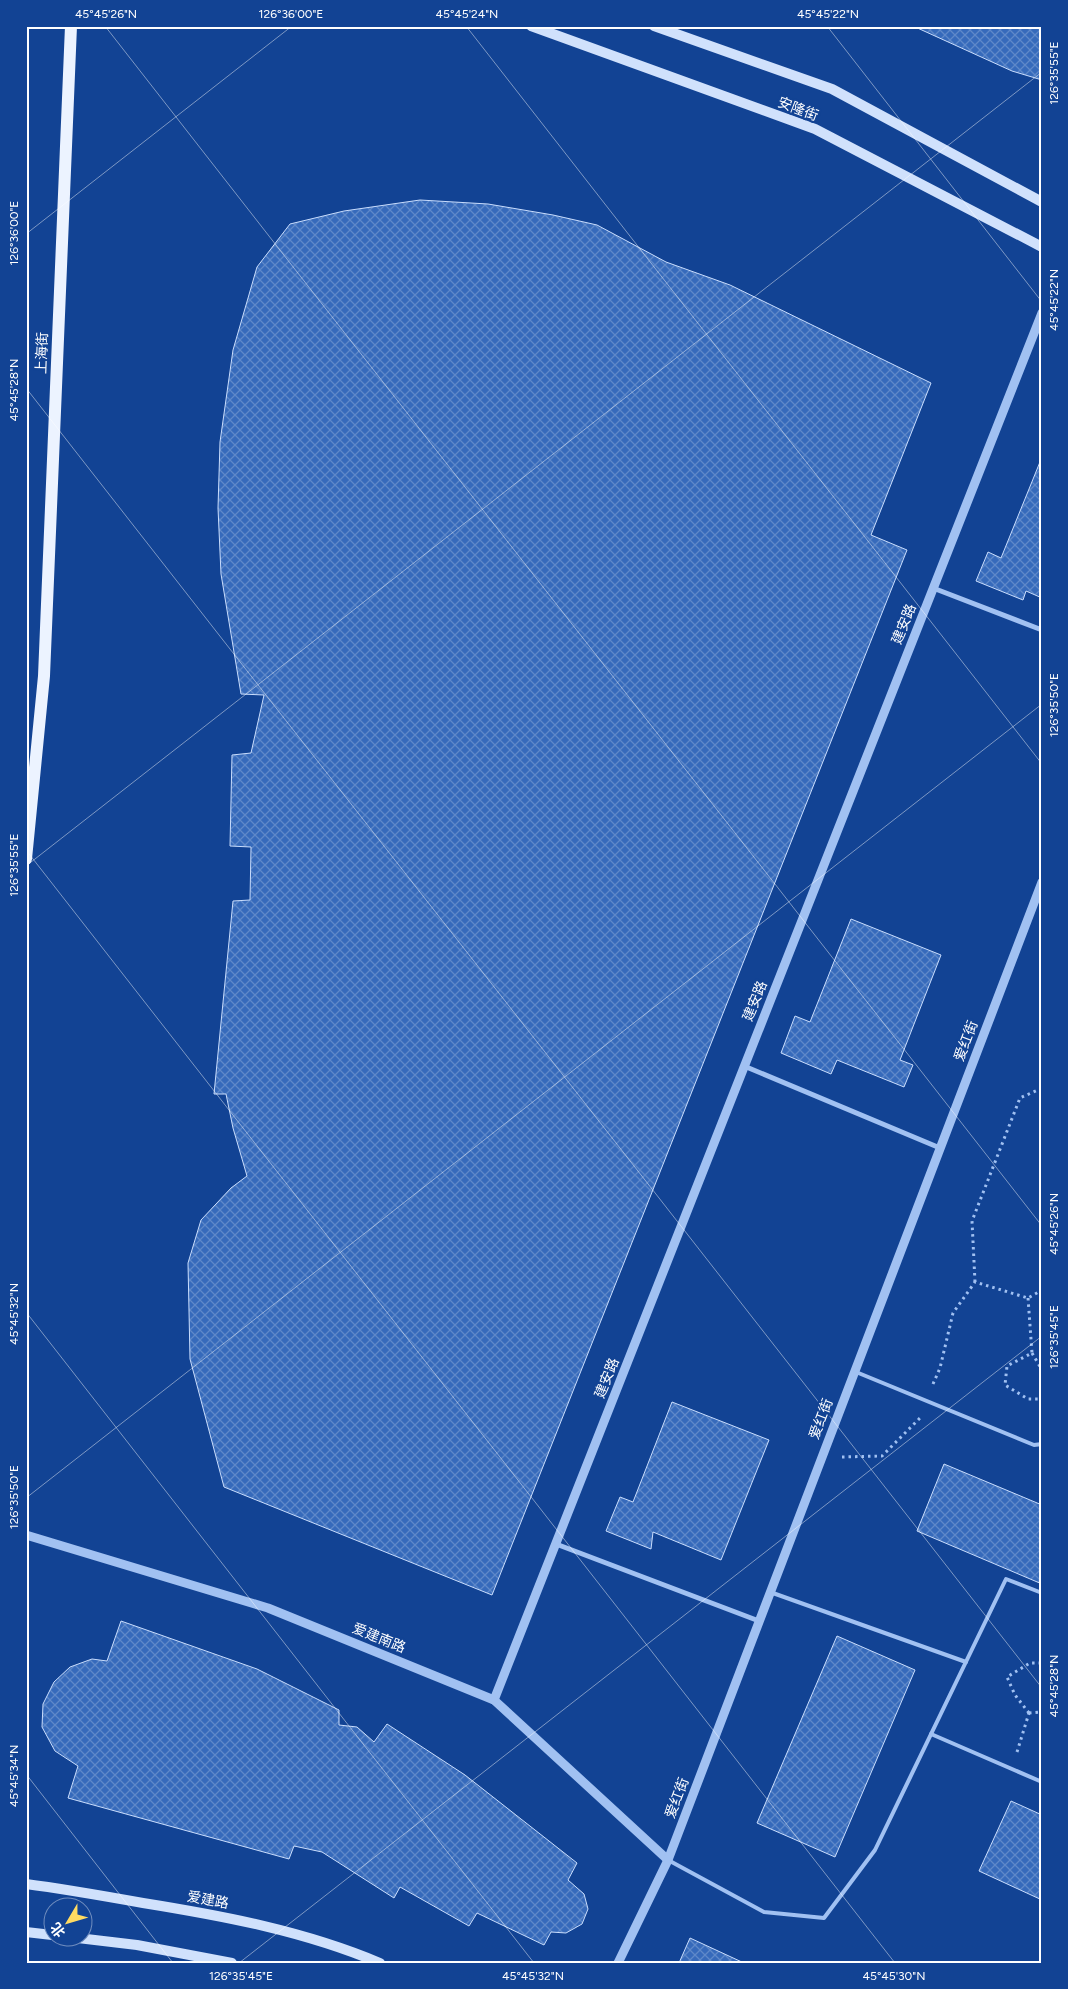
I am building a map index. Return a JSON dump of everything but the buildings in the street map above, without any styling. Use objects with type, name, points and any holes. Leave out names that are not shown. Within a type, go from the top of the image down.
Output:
[{"type":"main road","name":"上海街","points":[[26,859],[44,676],[71,26]]},
{"type":"main road","name":"安隆街","points":[[531,26],[815,129],[1042,247]]},
{"type":"main road","points":[[654,26],[832,89],[1042,202]]},
{"type":"main road","name":"爱建路","points":[[26,1884],[206,1913],[278,1928],[350,1950],[380,1963]]},
{"type":"main road","points":[[26,1932],[42,1934]]},
{"type":"main road","points":[[92,1940],[137,1945],[232,1963]]},
{"type":"street","name":"建安路","points":[[494,1700],[1042,313]]},
{"type":"street","points":[[933,588],[1042,630]]},
{"type":"street","name":"爱红街","points":[[618,1963],[668,1860],[1042,882]]},
{"type":"street","points":[[744,1066],[940,1148]]},
{"type":"street","name":"爱建南路","points":[[26,1535],[268,1608],[494,1700],[668,1860]]},
{"type":"street","points":[[556,1544],[759,1621]]},
{"type":"lane","points":[[855,1371],[1034,1445],[1042,1444]]},
{"type":"lane","points":[[668,1860],[764,1912],[824,1918],[875,1850],[1006,1579],[1042,1593]]},
{"type":"lane","points":[[770,1592],[966,1662]]},
{"type":"lane","points":[[931,1734],[1042,1782]]},
{"type":"path","points":[[822,1457],[882,1456],[920,1417],[940,1368],[953,1313],[975,1282],[972,1221],[1020,1098],[1042,1088]]},
{"type":"path","points":[[975,1282],[1028,1298],[1042,1290]]},
{"type":"path","points":[[1028,1298],[1032,1352],[1042,1370]]},
{"type":"path","points":[[1032,1352],[1007,1366],[1005,1385],[1028,1399],[1042,1399]]},
{"type":"path","points":[[1029,1713],[1015,1695],[1007,1677],[1030,1663],[1042,1663]]},
{"type":"path","points":[[1029,1713],[1042,1712]]},
{"type":"path","points":[[1011,1769],[1029,1713]]}]
